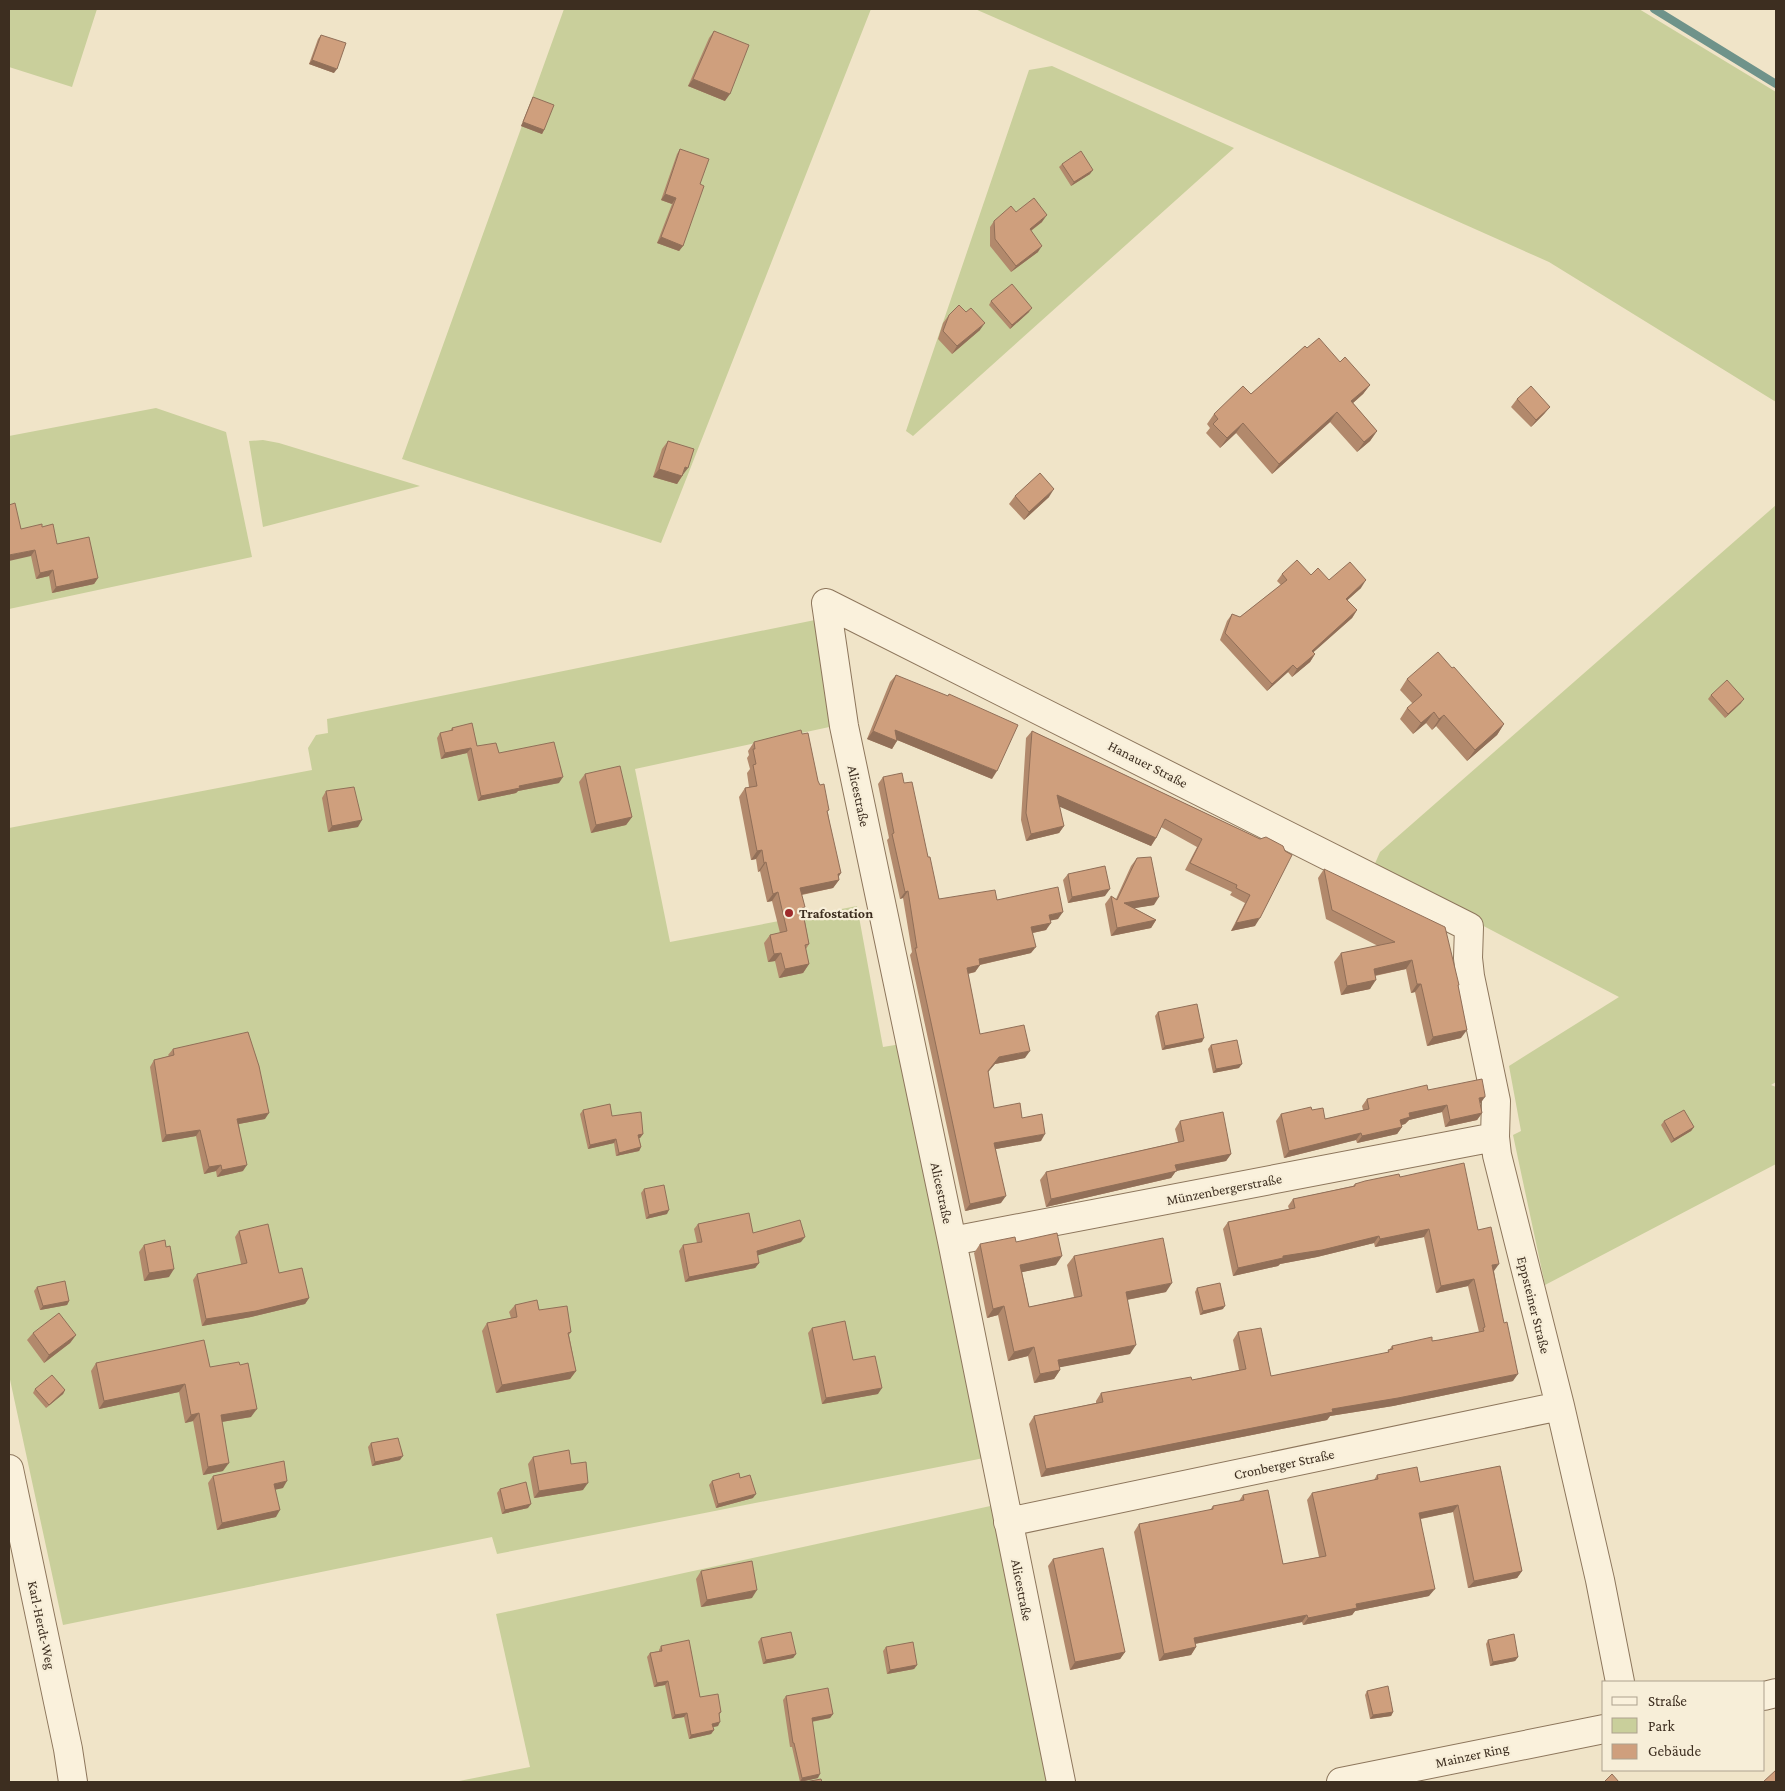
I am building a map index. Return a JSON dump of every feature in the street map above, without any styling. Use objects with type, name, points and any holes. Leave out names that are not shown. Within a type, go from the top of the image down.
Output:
[{"type":"street","name":"Hanauer Straße","points":[[826,602],[1470,927]]},
{"type":"street","name":"Alicestraße","points":[[826,602],[844,726],[952,1242],[1061,1782]]},
{"type":"street","name":"Eppsteiner Straße","points":[[1470,927],[1468,958],[1470,976],[1496,1101],[1495,1137],[1500,1170],[1560,1406],[1600,1580],[1620,1681]]},
{"type":"street","name":"Münzenbergerstraße","points":[[952,1242],[1495,1137]]},
{"type":"street","name":"Cronberger Straße","points":[[1008,1522],[1560,1406]]},
{"type":"street","name":"Karl-Herdt-Weg","points":[[9,1469],[68,1749],[73,1782]]},
{"type":"street","name":"Mainzer Ring","points":[[1341,1782],[1602,1729]]},
{"type":"green space","points":[[9,9],[97,9],[72,87],[9,67]]},
{"type":"green space","points":[[564,9],[871,9],[661,543],[402,459]]},
{"type":"green space","points":[[975,9],[1639,9],[1776,92],[1776,402],[1549,262]]},
{"type":"green space","points":[[1052,66],[1234,148],[913,436],[906,431],[1029,70]]},
{"type":"green space","points":[[156,408],[226,432],[252,557],[9,609],[9,436]]},
{"type":"green space","points":[[263,440],[279,443],[420,486],[263,527],[249,441]]},
{"type":"green space","points":[[1776,505],[1776,1082],[1771,1085],[1776,1087],[1776,1164],[1545,1285],[1513,1135],[1521,1131],[1509,1066],[1619,997],[1373,868],[1380,852]]},
{"type":"green space","points":[[815,620],[834,726],[635,769],[670,942],[857,906],[883,1047],[901,1044],[984,1458],[497,1554],[492,1537],[63,1625],[9,1375],[9,828],[312,770],[308,748],[316,735],[328,733],[327,719]]},
{"type":"green space","points":[[995,1505],[1047,1782],[454,1782],[530,1767],[496,1614]]},
{"type":"building","points":[[714,31],[749,45],[730,94],[693,79]]},
{"type":"building","points":[[321,35],[346,43],[337,69],[312,60]]},
{"type":"building","points":[[533,97],[554,105],[544,130],[523,122]]},
{"type":"building","points":[[680,149],[709,159],[700,184],[704,186],[683,246],[661,237],[676,198],[665,194]]},
{"type":"building","points":[[1081,151],[1093,170],[1074,182],[1062,164]]},
{"type":"building","points":[[1034,198],[1047,215],[1030,229],[1042,246],[1016,266],[995,239],[994,221],[1011,206],[1016,212]]},
{"type":"building","points":[[1012,284],[1032,308],[1012,325],[991,301]]},
{"type":"building","points":[[959,305],[966,312],[971,308],[985,323],[957,346],[943,331],[949,315]]},
{"type":"building","points":[[1319,338],[1340,362],[1345,357],[1370,385],[1351,401],[1377,431],[1364,442],[1337,412],[1279,464],[1243,423],[1227,438],[1213,424],[1218,419],[1214,414],[1243,386],[1251,394],[1305,346],[1307,348]]},
{"type":"building","points":[[1531,386],[1550,407],[1536,420],[1517,399]]},
{"type":"building","points":[[668,441],[694,449],[688,468],[685,467],[682,476],[659,469]]},
{"type":"building","points":[[1040,473],[1054,489],[1029,512],[1015,496]]},
{"type":"building","points":[[15,503],[21,529],[42,524],[42,527],[53,524],[57,544],[89,537],[98,578],[56,587],[53,570],[40,573],[35,550],[9,555],[9,505]]},
{"type":"building","points":[[1297,560],[1311,575],[1318,568],[1329,580],[1350,562],[1366,580],[1346,599],[1357,610],[1312,651],[1315,654],[1297,669],[1293,665],[1272,684],[1225,633],[1232,614],[1240,617],[1287,580],[1282,574]]},
{"type":"building","points":[[1438,652],[1452,668],[1454,667],[1504,724],[1475,750],[1444,715],[1439,719],[1434,712],[1421,723],[1407,708],[1422,695],[1407,679]]},
{"type":"building","points":[[896,675],[948,696],[949,694],[1018,725],[997,771],[895,730],[897,741],[873,731]]},
{"type":"building","points":[[1727,680],[1744,699],[1728,714],[1711,695]]},
{"type":"building","points":[[472,723],[477,746],[496,743],[499,753],[554,742],[563,777],[481,796],[471,748],[445,753],[440,733]]},
{"type":"building","points":[[801,730],[802,734],[808,733],[818,781],[820,785],[824,784],[829,810],[827,811],[841,873],[838,874],[839,880],[800,888],[805,907],[802,908],[809,944],[805,945],[809,964],[785,969],[781,953],[774,954],[770,935],[787,931],[778,892],[773,894],[762,850],[757,851],[745,788],[757,786],[753,765],[756,764],[753,749],[755,749],[754,742]]},
{"type":"building","points":[[1032,731],[1260,839],[1266,837],[1283,846],[1285,851],[1292,855],[1260,918],[1236,923],[1250,895],[1236,888],[1237,885],[1190,863],[1202,839],[1165,819],[1156,838],[1057,795],[1064,826],[1031,834],[1026,813]]},
{"type":"building","points":[[620,766],[632,817],[596,825],[585,774]]},
{"type":"building","points":[[902,773],[904,783],[912,782],[939,899],[995,890],[997,900],[1058,887],[1063,912],[1049,915],[1051,923],[1031,927],[1036,947],[979,959],[980,965],[967,968],[980,1034],[1024,1025],[1030,1051],[999,1057],[988,1071],[994,1108],[1020,1103],[1022,1118],[1042,1114],[1045,1134],[994,1143],[1006,1196],[970,1204],[915,948],[917,948],[908,891],[905,892],[892,834],[894,833],[883,777]]},
{"type":"building","points":[[354,787],[362,820],[332,826],[326,791]]},
{"type":"building","points":[[1151,857],[1159,897],[1124,903],[1156,920],[1117,928],[1111,896],[1117,900],[1137,858]]},
{"type":"building","points":[[1105,866],[1110,889],[1072,897],[1068,874]]},
{"type":"building","points":[[1324,869],[1445,927],[1459,985],[1467,1030],[1433,1037],[1421,984],[1417,984],[1412,960],[1374,969],[1376,980],[1347,986],[1341,953],[1395,942],[1332,910]]},
{"type":"building","points":[[1197,1004],[1204,1038],[1165,1046],[1158,1012]]},
{"type":"building","points":[[248,1032],[259,1066],[269,1113],[237,1119],[247,1165],[222,1170],[221,1165],[209,1167],[200,1130],[166,1135],[154,1060],[174,1055],[173,1049]]},
{"type":"building","points":[[1237,1040],[1242,1064],[1216,1069],[1211,1045]]},
{"type":"building","points":[[1482,1079],[1485,1097],[1479,1098],[1482,1113],[1450,1120],[1447,1105],[1409,1113],[1410,1117],[1400,1120],[1402,1127],[1362,1136],[1361,1133],[1289,1151],[1281,1114],[1311,1107],[1312,1110],[1323,1108],[1325,1119],[1369,1109],[1367,1099],[1427,1085],[1428,1090]]},
{"type":"building","points":[[610,1104],[612,1116],[641,1112],[643,1134],[638,1135],[641,1147],[619,1153],[616,1139],[590,1145],[583,1110]]},
{"type":"building","points":[[1684,1110],[1694,1127],[1674,1139],[1664,1121]]},
{"type":"building","points":[[1223,1112],[1231,1154],[1175,1165],[1177,1171],[1051,1199],[1046,1172],[1184,1141],[1180,1121]]},
{"type":"building","points":[[1464,1163],[1478,1230],[1491,1227],[1499,1264],[1492,1265],[1504,1323],[1507,1322],[1518,1374],[1332,1409],[1333,1412],[1046,1469],[1034,1416],[1103,1402],[1101,1393],[1191,1377],[1192,1380],[1246,1369],[1238,1332],[1261,1328],[1271,1376],[1389,1352],[1388,1350],[1393,1349],[1392,1346],[1432,1337],[1432,1341],[1484,1331],[1483,1328],[1485,1327],[1474,1279],[1441,1286],[1429,1229],[1380,1239],[1379,1236],[1322,1250],[1283,1256],[1283,1258],[1238,1268],[1228,1222],[1295,1208],[1293,1199],[1355,1186],[1355,1184],[1365,1181],[1399,1174],[1400,1177]]},
{"type":"building","points":[[664,1185],[669,1210],[649,1215],[644,1189]]},
{"type":"building","points":[[749,1213],[753,1233],[800,1220],[805,1237],[757,1251],[759,1263],[689,1277],[683,1245],[702,1242],[698,1224]]},
{"type":"building","points":[[268,1224],[279,1273],[302,1268],[309,1298],[256,1311],[206,1319],[197,1274],[247,1263],[239,1231]]},
{"type":"building","points":[[1057,1233],[1062,1256],[1020,1265],[1029,1307],[1082,1296],[1074,1256],[1163,1238],[1172,1283],[1126,1292],[1136,1345],[1058,1360],[1060,1370],[1040,1374],[1034,1347],[1014,1352],[1004,1306],[993,1309],[980,1244],[1015,1237],[1016,1242]]},
{"type":"building","points":[[165,1240],[166,1247],[170,1246],[174,1269],[149,1273],[144,1245]]},
{"type":"building","points":[[65,1281],[69,1301],[43,1306],[37,1287]]},
{"type":"building","points":[[1220,1283],[1225,1306],[1203,1311],[1197,1288]]},
{"type":"building","points":[[537,1300],[539,1310],[567,1306],[571,1332],[568,1333],[576,1371],[502,1385],[487,1323],[517,1317],[515,1305]]},
{"type":"building","points":[[59,1313],[76,1335],[49,1355],[33,1333]]},
{"type":"building","points":[[845,1321],[853,1360],[875,1356],[882,1388],[826,1398],[812,1328]]},
{"type":"building","points":[[204,1340],[210,1367],[239,1362],[240,1365],[248,1363],[257,1409],[221,1415],[229,1463],[208,1467],[199,1413],[191,1415],[185,1384],[104,1401],[96,1363]]},
{"type":"building","points":[[52,1375],[65,1390],[49,1405],[35,1389]]},
{"type":"building","points":[[398,1438],[403,1456],[375,1462],[371,1443]]},
{"type":"building","points":[[569,1450],[571,1464],[586,1462],[588,1483],[539,1491],[533,1457]]},
{"type":"building","points":[[284,1461],[287,1481],[274,1484],[280,1510],[222,1523],[213,1476]]},
{"type":"building","points":[[1500,1466],[1522,1571],[1474,1581],[1458,1505],[1419,1513],[1435,1589],[1356,1604],[1357,1608],[1308,1618],[1307,1615],[1194,1638],[1196,1647],[1164,1654],[1139,1524],[1213,1509],[1213,1506],[1244,1500],[1243,1495],[1268,1490],[1283,1564],[1326,1556],[1312,1493],[1378,1479],[1377,1475],[1417,1467],[1420,1482]]},
{"type":"building","points":[[739,1473],[740,1478],[750,1475],[756,1494],[718,1504],[712,1481]]},
{"type":"building","points":[[526,1482],[531,1504],[505,1510],[500,1489]]},
{"type":"building","points":[[1103,1548],[1125,1652],[1075,1662],[1053,1559]]},
{"type":"building","points":[[752,1561],[757,1590],[707,1600],[701,1571]]},
{"type":"building","points":[[791,1632],[796,1654],[766,1660],[761,1638]]},
{"type":"building","points":[[1514,1634],[1518,1657],[1493,1662],[1488,1640]]},
{"type":"building","points":[[689,1640],[700,1697],[718,1694],[721,1712],[719,1713],[720,1722],[712,1724],[714,1730],[691,1735],[687,1713],[675,1715],[668,1681],[657,1683],[650,1653],[662,1651],[661,1646]]},
{"type":"building","points":[[913,1642],[917,1665],[890,1670],[886,1647]]},
{"type":"building","points":[[1388,1686],[1393,1712],[1373,1715],[1367,1691]]},
{"type":"building","points":[[828,1688],[833,1714],[812,1718],[820,1774],[802,1778],[793,1743],[786,1696]]},
{"type":"building","points":[[1776,1770],[1776,1782],[1763,1782]]},
{"type":"building","points":[[1612,1774],[1619,1782],[1604,1782]]},
{"type":"building","points":[[821,1779],[822,1782],[805,1782]]},
{"type":"waterway","points":[[1654,9],[1776,84]]},
{"type":"place","name":"Trafostation","points":[[789,913]]}]
